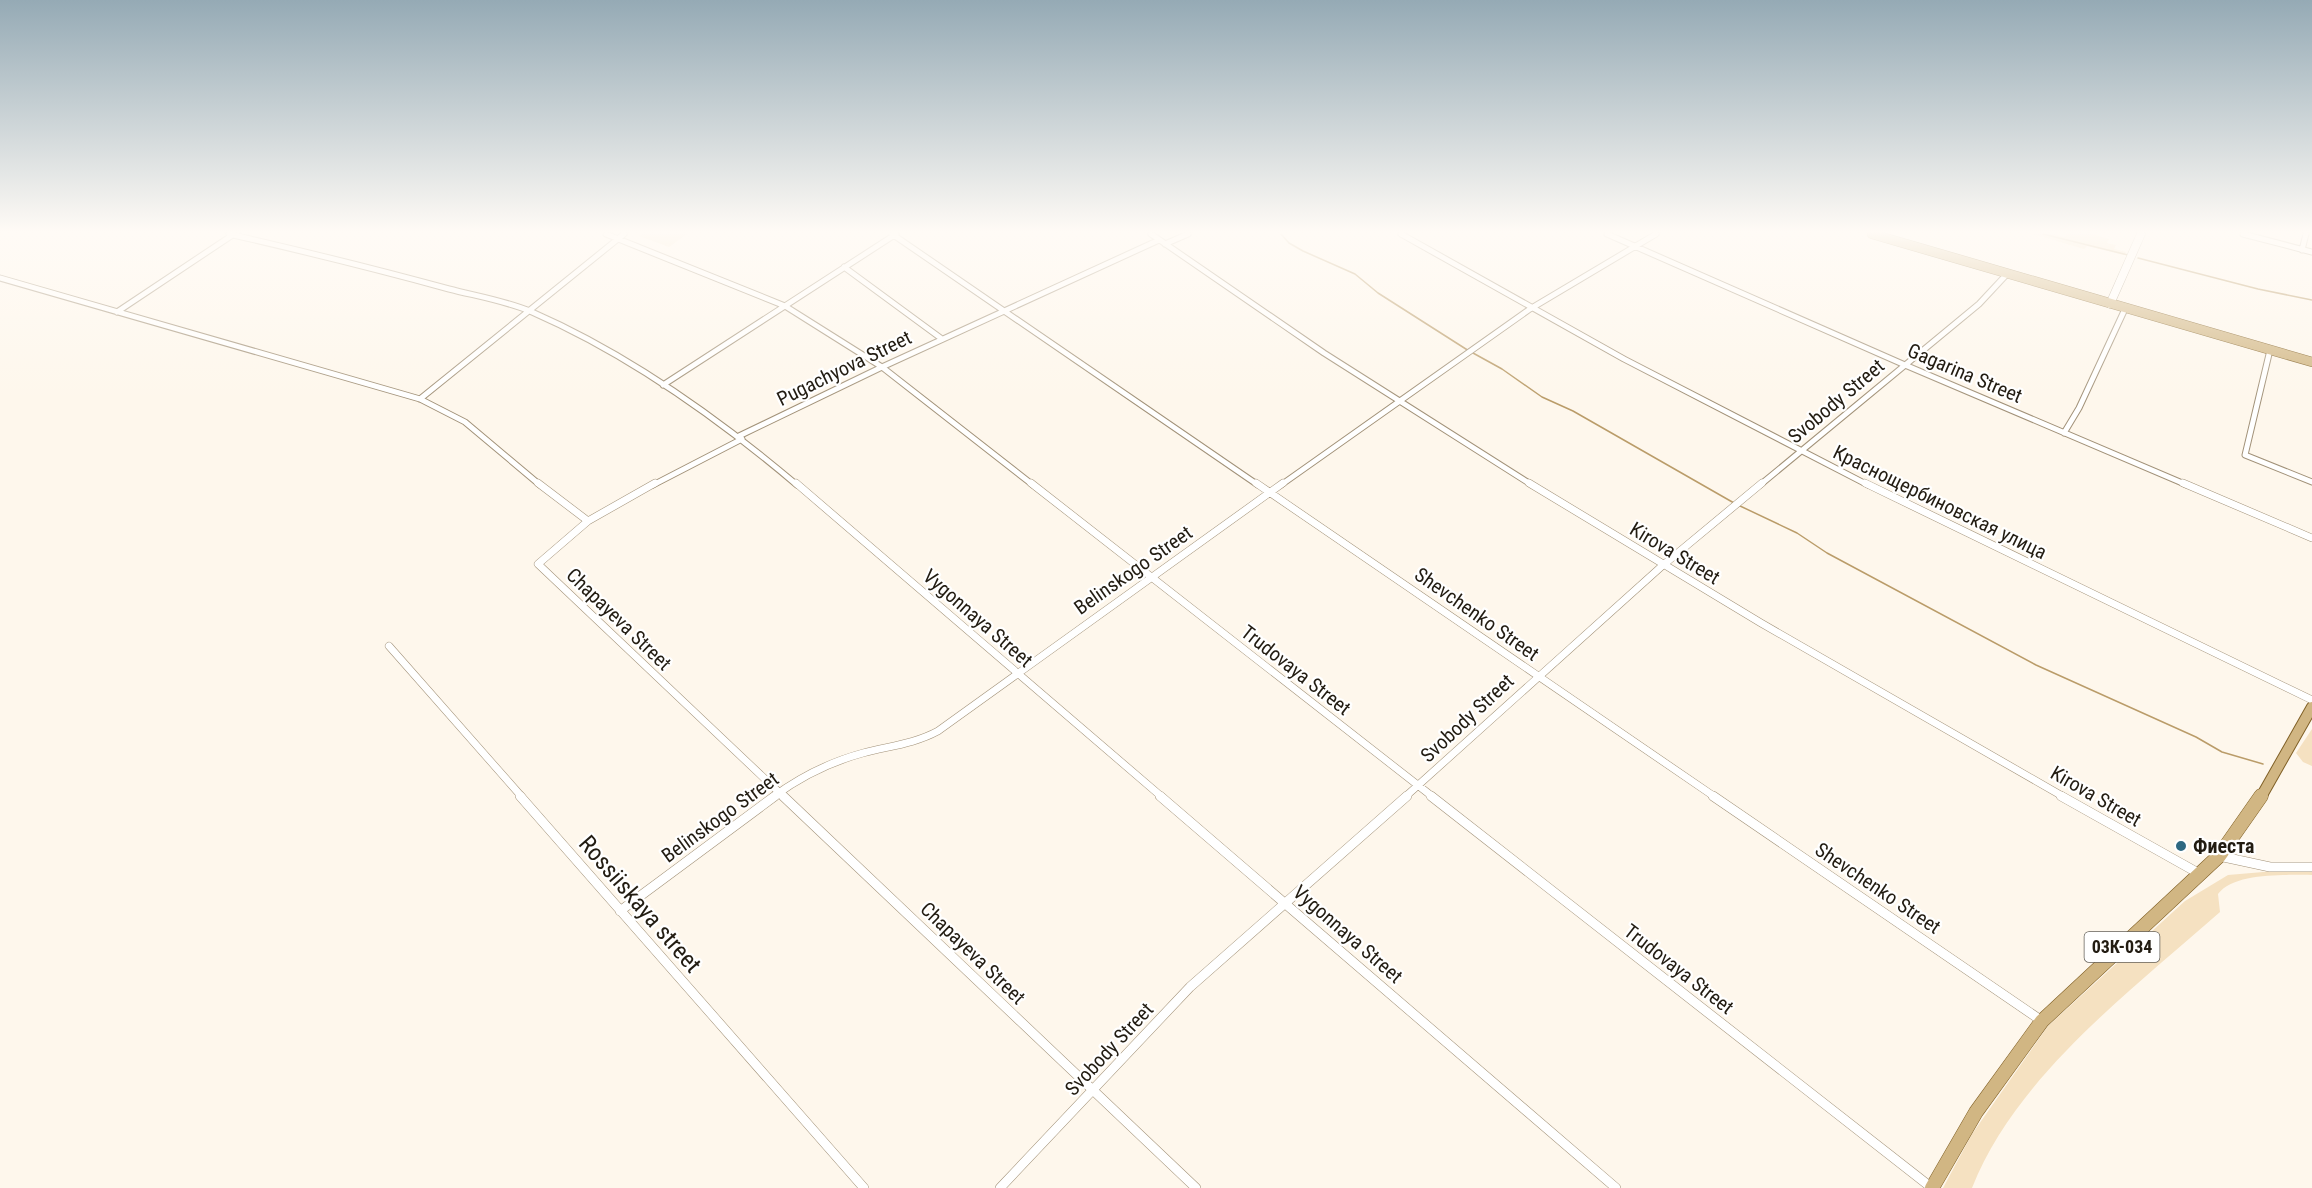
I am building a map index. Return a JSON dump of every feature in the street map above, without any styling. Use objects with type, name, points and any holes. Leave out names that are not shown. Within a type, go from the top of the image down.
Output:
[{"type":"main road","points":[[2060,289],[2312,362]]},
{"type":"main road","points":[[2110,304],[2116,289]]},
{"type":"main road","name":"03К-034","points":[[1932,1188],[1981,1105],[2042,1021],[2219,856],[2253,812],[2312,707]]},
{"type":"street","points":[[39,289],[420,399],[446,409],[475,428],[526,473],[588,521]]},
{"type":"street","points":[[117,312],[150,289]]},
{"type":"street","name":"Vygonnaya Street","points":[[451,289],[530,311],[596,344],[741,438],[866,542],[1016,674],[1616,1188]]},
{"type":"street","points":[[420,399],[556,289]]},
{"type":"street","name":"Trudovaya Street","points":[[746,289],[785,306],[882,367],[1932,1188]]},
{"type":"street","points":[[663,386],[810,289]]},
{"type":"street","points":[[875,289],[942,339]]},
{"type":"street","name":"Shevchenko Street","points":[[974,289],[2042,1021]]},
{"type":"street","name":"Pugachyova Street","points":[[588,521],[741,438],[882,367],[1052,289]]},
{"type":"street","name":"Kirova Street","points":[[1228,289],[1398,401],[1662,566],[2200,874]]},
{"type":"street","name":"Краснощербиновская улица","points":[[1496,289],[1801,451],[1991,547],[2312,700]]},
{"type":"street","name":"Belinskogo Street","points":[[620,911],[791,784],[828,765],[864,753],[920,741],[938,731],[1398,401],[1530,309],[1562,289]]},
{"type":"street","name":"Gagarina Street","points":[[1731,289],[2312,538]]},
{"type":"street","name":"Svobody Street","points":[[1000,1188],[1190,987],[1662,566],[1979,304],[1993,289]]},
{"type":"street","points":[[2064,433],[2079,408],[2125,309]]},
{"type":"street","points":[[2270,350],[2245,455],[2312,482]]},
{"type":"street","name":"Chapayeva Street","points":[[588,521],[538,564],[1196,1188]]},
{"type":"street","name":"Rossiiskaya street","points":[[389,646],[864,1188]]},
{"type":"street","points":[[2219,856],[2270,867],[2312,867]]},
{"type":"shaded area","points":[[2312,729],[2312,766],[2303,762],[2296,753]]},
{"type":"shaded area","points":[[2312,871],[2312,875],[2261,876],[2248,878],[2226,887],[2218,894],[2220,912],[2114,1004],[2047,1072],[2017,1109],[1992,1147],[1972,1188],[1943,1188],[1972,1134],[2048,1026],[2185,901],[2228,875]]},
{"type":"waterway","points":[[1374,289],[1469,351]]},
{"type":"waterway","points":[[2260,289],[2312,300]]},
{"type":"waterway","points":[[1473,353],[1502,369],[1542,397],[1573,411],[1734,503]]},
{"type":"waterway","points":[[1738,505],[1797,533],[1827,553],[2036,665],[2196,737],[2222,752],[2263,764]]},
{"type":"place","name":"Фиеста","points":[[2181,846]]}]
